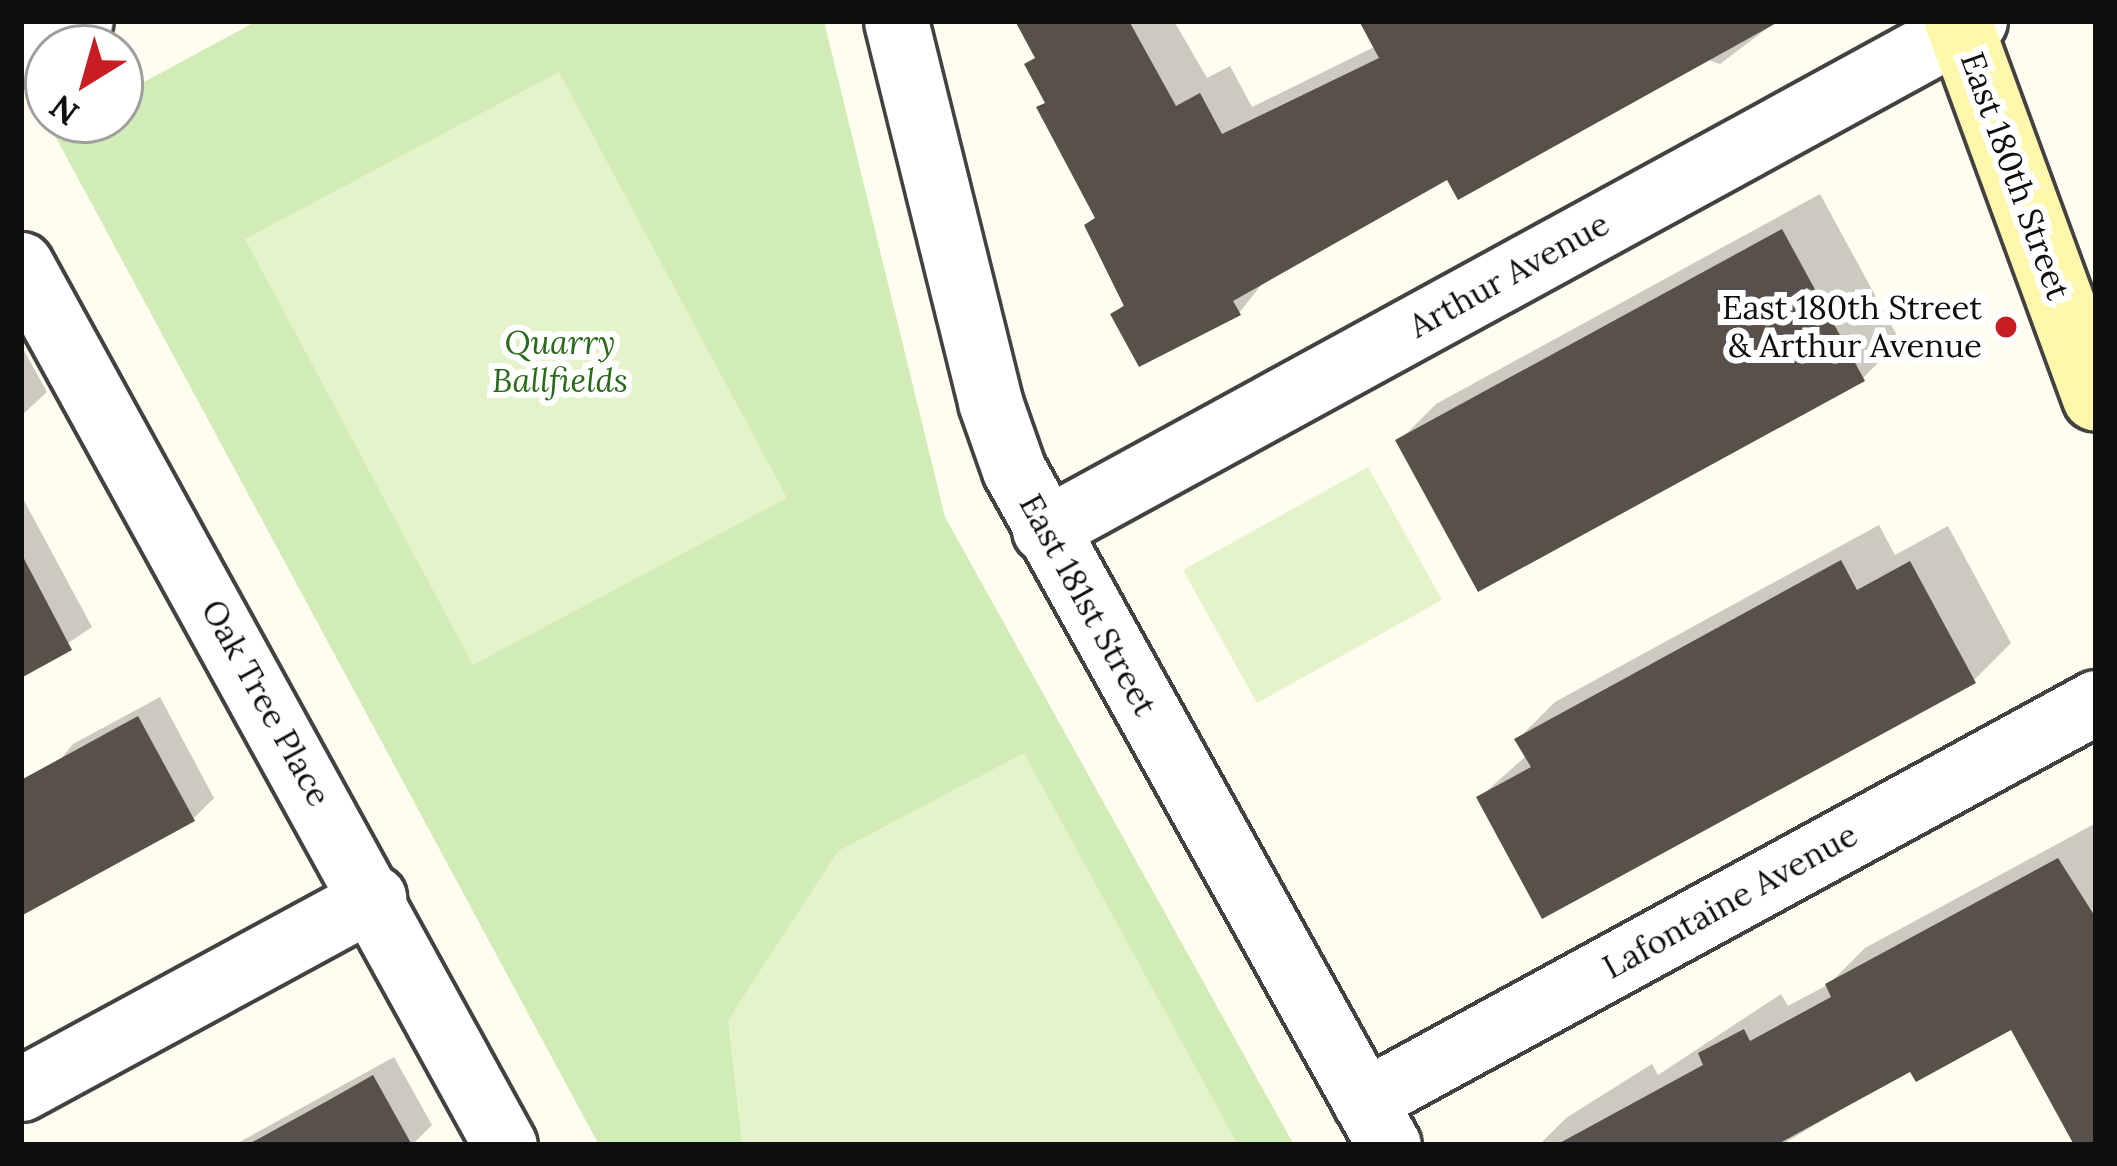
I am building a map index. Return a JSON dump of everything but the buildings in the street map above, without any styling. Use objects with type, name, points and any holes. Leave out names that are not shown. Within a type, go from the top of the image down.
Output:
[{"type":"main road","name":"East 180th Street","points":[[1964,24],[2096,398]]},
{"type":"street","points":[[21,54],[81,21]]},
{"type":"street","name":"East 181st Street","points":[[896,21],[990,402],[1043,530],[1376,1123]]},
{"type":"street","name":"Arthur Avenue","points":[[1043,530],[1964,24]]},
{"type":"street","name":"Oak Tree Place","points":[[21,264],[374,897],[506,1145]]},
{"type":"street","name":"Lafontaine Avenue","points":[[1376,1123],[2096,702]]},
{"type":"street","points":[[21,1088],[374,897]]},
{"type":"green space","name":"Quarry Ballfields","points":[[257,21],[824,21],[945,517],[1294,1145],[599,1145],[59,144],[144,144],[144,82]]},
{"type":"green space","points":[[559,72],[787,498],[473,665],[245,239]]},
{"type":"green space","points":[[1368,467],[1442,600],[1257,703],[1183,570]]},
{"type":"green space","points":[[1024,753],[1238,1145],[742,1145],[728,1020],[838,851]]},
{"type":"place","name":"East 180th Street & Arthur Avenue","points":[[2006,327]]}]
